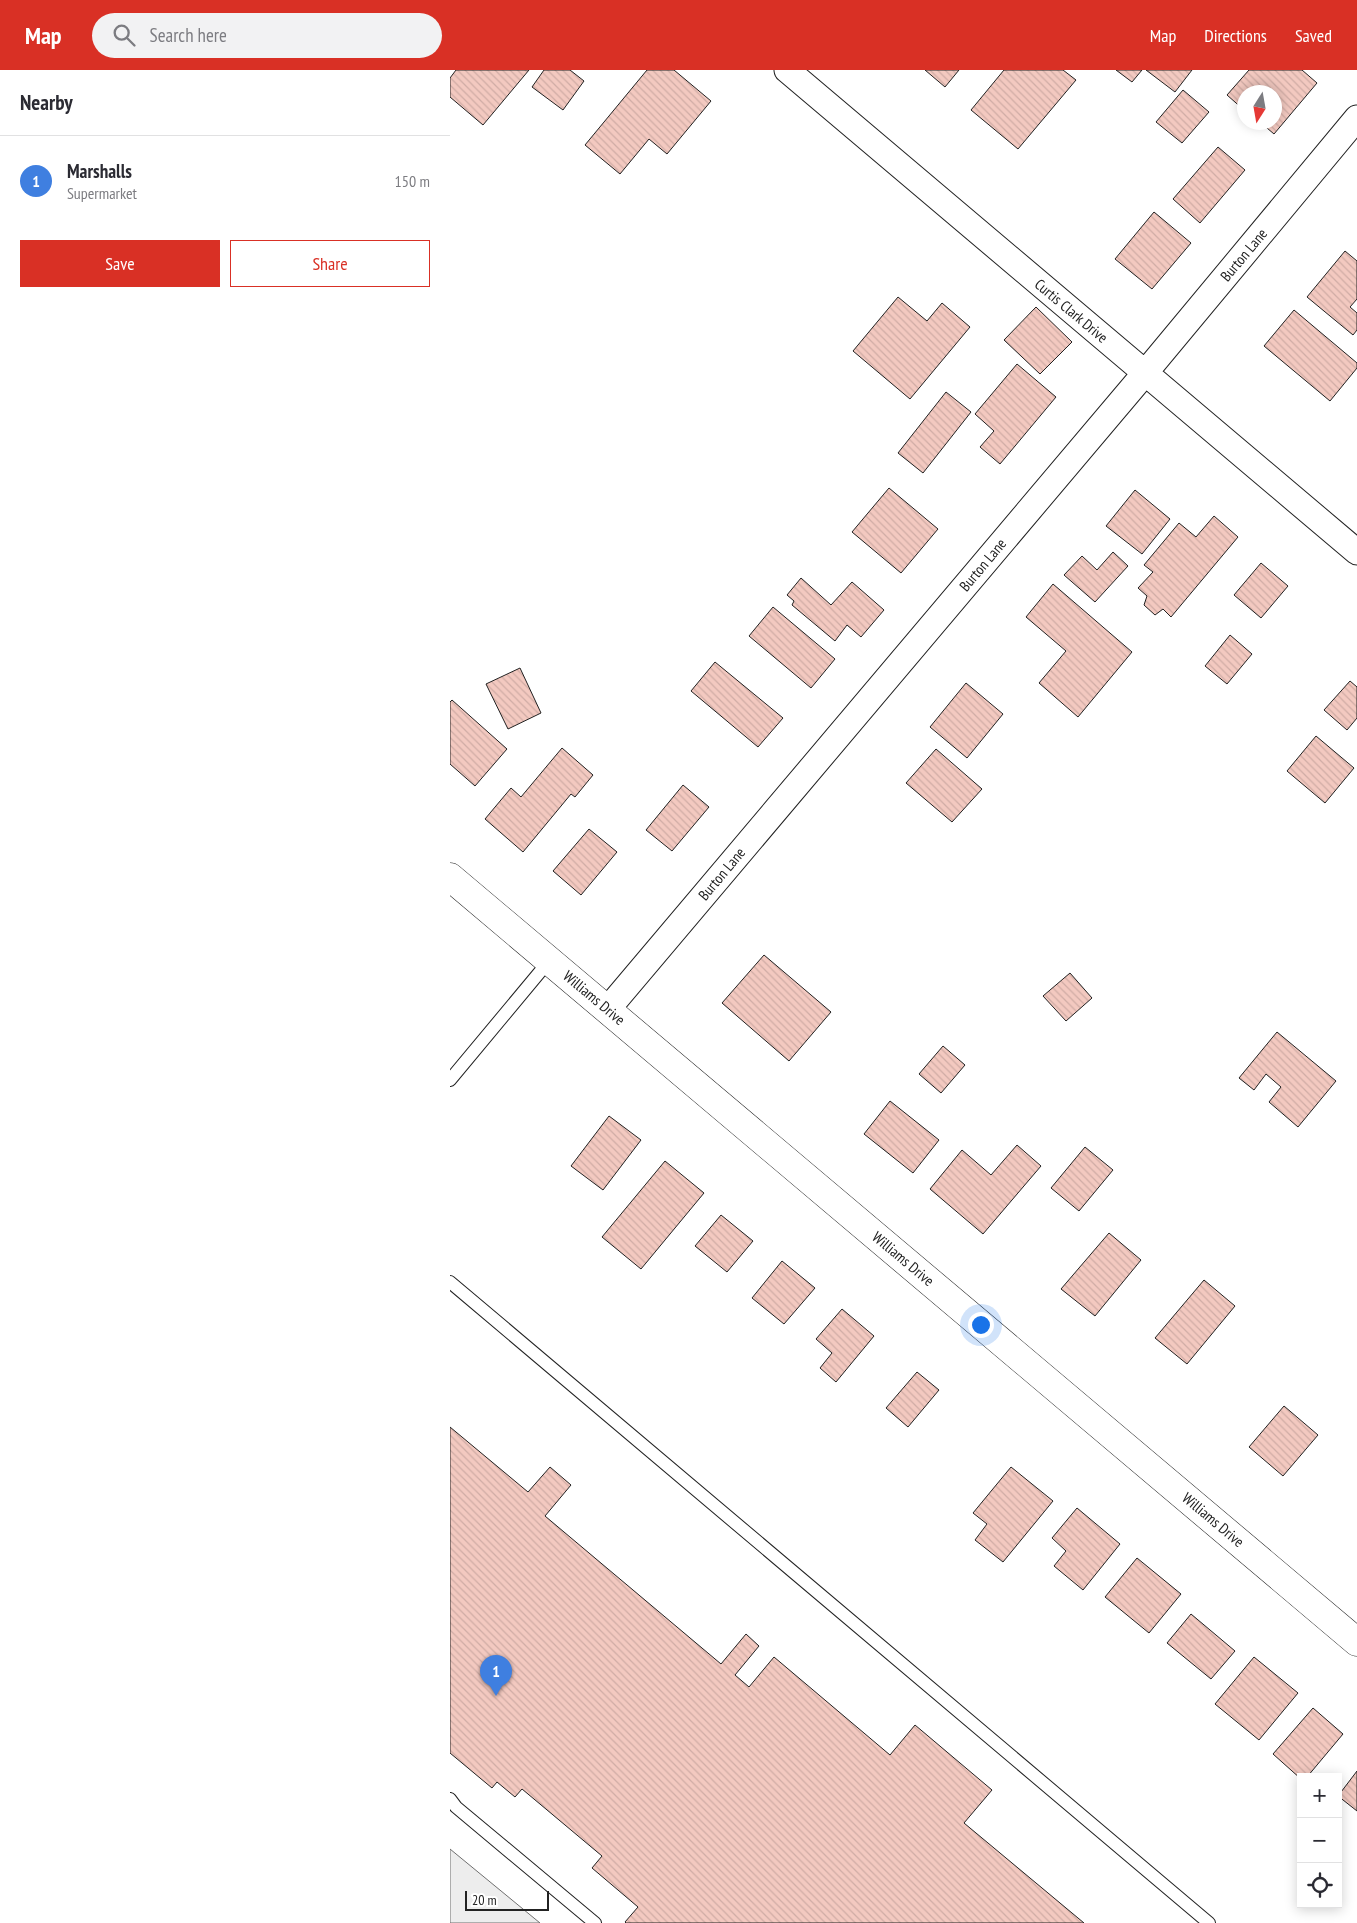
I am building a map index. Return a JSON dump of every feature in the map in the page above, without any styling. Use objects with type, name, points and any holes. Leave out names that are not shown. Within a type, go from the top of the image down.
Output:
[{"type":"street","name":"Curtis Clark Drive","points":[[787,70],[1144,374],[1357,552]]},
{"type":"street","name":"Burton Lane","points":[[607,1010],[1144,374],[1357,118]]},
{"type":"street","name":"Williams Drive","points":[[450,876],[1357,1642]]},
{"type":"lane","points":[[450,1080],[549,961]]},
{"type":"lane","points":[[450,1282],[1209,1923]]},
{"type":"lane","points":[[450,1799],[456,1807],[595,1923]]},
{"type":"shaded area","points":[[450,1849],[540,1923],[450,1923]]},
{"type":"building","points":[[456,70],[529,70],[483,125],[450,97],[450,78]]},
{"type":"building","points":[[544,70],[570,70],[584,81],[563,110],[532,87]]},
{"type":"building","points":[[647,70],[674,70],[711,101],[667,154],[649,139],[620,174],[585,145]]},
{"type":"building","points":[[925,70],[959,70],[945,87]]},
{"type":"building","points":[[1004,70],[1063,70],[1076,80],[1018,149],[971,110]]},
{"type":"building","points":[[1116,70],[1142,70],[1132,82]]},
{"type":"building","points":[[1146,70],[1192,70],[1175,92]]},
{"type":"building","points":[[1249,70],[1302,70],[1317,83],[1282,125],[1282,85],[1237,85],[1237,104],[1227,95]]},
{"type":"building","points":[[1183,90],[1209,112],[1182,143],[1156,122]]},
{"type":"building","points":[[1269,130],[1277,130],[1274,134]]},
{"type":"building","points":[[1218,147],[1245,170],[1200,223],[1173,199]]},
{"type":"building","points":[[1154,212],[1191,243],[1152,289],[1115,259]]},
{"type":"building","points":[[1345,251],[1357,261],[1357,299],[1350,307],[1357,313],[1357,330],[1353,335],[1307,297]]},
{"type":"building","points":[[898,297],[927,321],[942,303],[970,327],[910,399],[853,351]]},
{"type":"building","points":[[1036,307],[1072,342],[1040,374],[1004,340]]},
{"type":"building","points":[[1294,310],[1357,363],[1357,368],[1330,401],[1264,346]]},
{"type":"building","points":[[1017,364],[1056,397],[1000,464],[980,447],[994,431],[975,414]]},
{"type":"building","points":[[946,392],[971,412],[923,473],[898,453]]},
{"type":"building","points":[[889,488],[938,529],[901,573],[852,532]]},
{"type":"building","points":[[1135,490],[1170,519],[1142,554],[1106,526]]},
{"type":"building","points":[[1214,516],[1238,537],[1171,617],[1163,609],[1155,615],[1144,605],[1147,596],[1138,588],[1153,572],[1144,565],[1179,523],[1196,537]]},
{"type":"building","points":[[1113,552],[1128,566],[1095,602],[1064,575],[1082,556],[1097,570]]},
{"type":"building","points":[[1261,563],[1288,586],[1261,618],[1234,595]]},
{"type":"building","points":[[801,578],[831,605],[852,582],[884,610],[861,637],[847,625],[835,641],[792,605],[794,601],[787,595]]},
{"type":"building","points":[[1053,584],[1132,652],[1078,717],[1039,683],[1066,651],[1026,617]]},
{"type":"building","points":[[773,607],[835,659],[811,688],[749,636]]},
{"type":"building","points":[[1230,635],[1252,654],[1227,684],[1205,666]]},
{"type":"building","points":[[715,662],[783,718],[758,747],[691,691]]},
{"type":"building","points":[[520,668],[541,713],[508,729],[486,684]]},
{"type":"building","points":[[1350,681],[1357,687],[1357,718],[1347,730],[1324,710]]},
{"type":"building","points":[[966,683],[1003,714],[967,758],[930,727]]},
{"type":"building","points":[[452,700],[507,749],[475,786],[450,764],[450,702]]},
{"type":"building","points":[[1316,736],[1354,768],[1325,803],[1287,771]]},
{"type":"building","points":[[562,748],[593,775],[575,797],[571,794],[523,852],[485,819],[511,788],[521,797]]},
{"type":"building","points":[[936,749],[982,789],[952,822],[906,783]]},
{"type":"building","points":[[683,785],[709,807],[672,851],[646,830]]},
{"type":"building","points":[[589,829],[617,852],[581,895],[553,871]]},
{"type":"building","points":[[764,955],[831,1012],[789,1061],[722,1003]]},
{"type":"building","points":[[1070,973],[1092,998],[1066,1021],[1043,996]]},
{"type":"building","points":[[1277,1032],[1336,1081],[1298,1127],[1269,1102],[1281,1087],[1266,1074],[1254,1090],[1239,1078]]},
{"type":"building","points":[[943,1046],[965,1065],[941,1093],[919,1074]]},
{"type":"building","points":[[890,1101],[939,1140],[913,1173],[864,1134]]},
{"type":"building","points":[[609,1116],[641,1140],[603,1190],[571,1166]]},
{"type":"building","points":[[1017,1145],[1041,1166],[983,1234],[930,1189],[962,1150],[991,1175]]},
{"type":"building","points":[[1085,1147],[1113,1170],[1079,1211],[1051,1188]]},
{"type":"building","points":[[665,1161],[704,1193],[641,1269],[602,1237]]},
{"type":"building","points":[[721,1215],[753,1241],[727,1272],[695,1246]]},
{"type":"building","points":[[1109,1233],[1141,1260],[1095,1316],[1061,1289]]},
{"type":"building","points":[[782,1261],[815,1288],[784,1324],[752,1298]]},
{"type":"building","points":[[1204,1280],[1235,1306],[1187,1364],[1155,1338]]},
{"type":"building","points":[[842,1309],[874,1336],[836,1382],[820,1368],[832,1353],[816,1339]]},
{"type":"building","points":[[917,1372],[939,1390],[908,1427],[886,1408]]},
{"type":"building","points":[[1284,1406],[1318,1435],[1283,1476],[1249,1447]]},
{"type":"building","points":[[450,1427],[528,1492],[550,1467],[571,1485],[545,1516],[721,1664],[746,1634],[759,1646],[735,1675],[749,1687],[774,1657],[890,1755],[915,1725],[992,1790],[964,1823],[1084,1923],[626,1923],[638,1907],[592,1868],[602,1856],[522,1789],[515,1797],[497,1782],[492,1788],[450,1753]]},
{"type":"building","points":[[1011,1467],[1053,1501],[1003,1562],[975,1540],[987,1524],[973,1513]]},
{"type":"building","points":[[1077,1508],[1120,1544],[1083,1590],[1054,1566],[1066,1551],[1052,1538]]},
{"type":"building","points":[[1137,1558],[1181,1594],[1149,1633],[1105,1597]]},
{"type":"building","points":[[1191,1614],[1235,1651],[1211,1679],[1167,1643]]},
{"type":"building","points":[[1254,1657],[1298,1693],[1259,1740],[1215,1704]]},
{"type":"building","points":[[1313,1708],[1343,1734],[1310,1773],[1297,1773],[1297,1775],[1273,1754]]},
{"type":"building","points":[[1357,1771],[1357,1811],[1342,1799],[1342,1791]]},
{"type":"place","name":"Marshalls","points":[[496,1696]]}]
